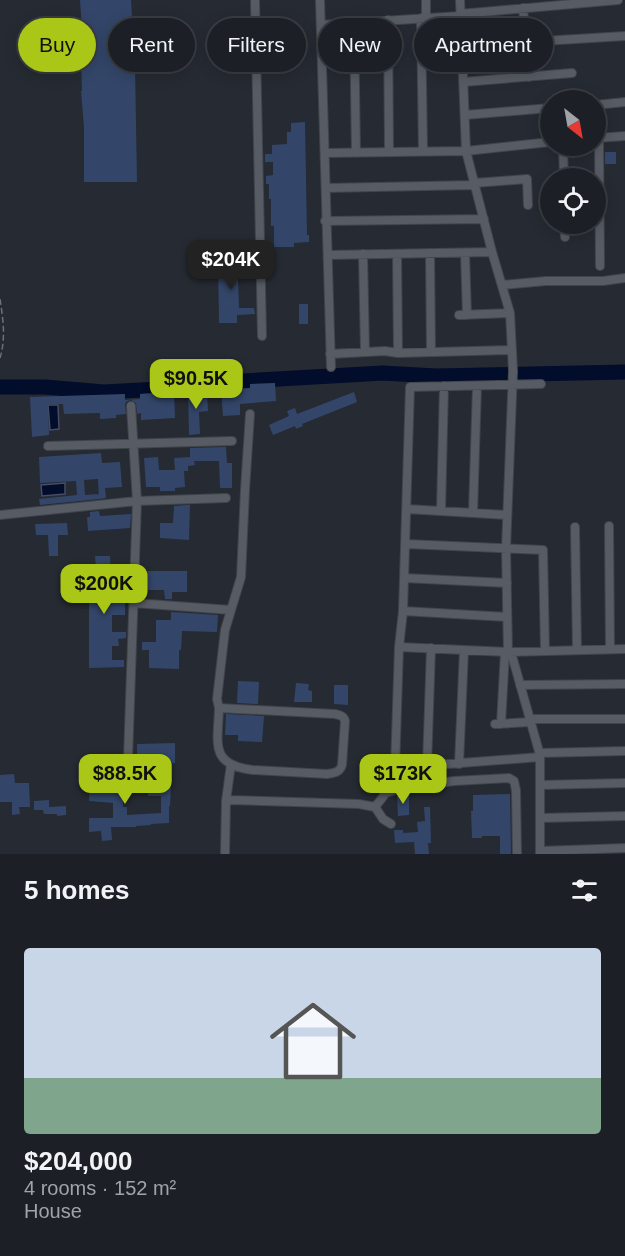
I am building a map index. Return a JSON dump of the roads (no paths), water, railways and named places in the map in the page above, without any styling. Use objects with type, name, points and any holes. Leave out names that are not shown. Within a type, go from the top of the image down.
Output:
[{"type":"street","points":[[255,0],[262,336]]},
{"type":"street","points":[[320,0],[321,18]]},
{"type":"street","points":[[426,0],[424,18],[618,0]]},
{"type":"street","points":[[460,0],[466,151],[510,313],[513,383],[506,549],[508,652],[498,724],[625,719]]},
{"type":"street","points":[[523,8],[524,18]]},
{"type":"street","points":[[553,40],[625,36]]},
{"type":"street","points":[[322,72],[331,367]]},
{"type":"street","points":[[355,72],[356,153]]},
{"type":"street","points":[[388,72],[389,152]]},
{"type":"street","points":[[423,152],[424,72]]},
{"type":"street","points":[[529,72],[529,77]]},
{"type":"street","points":[[463,82],[572,73]]},
{"type":"street","points":[[606,104],[625,102]]},
{"type":"street","points":[[465,115],[540,109]]},
{"type":"street","points":[[606,137],[625,136]]},
{"type":"street","points":[[325,153],[466,151],[540,143]]},
{"type":"street","points":[[597,156],[600,266]]},
{"type":"street","points":[[326,188],[475,184],[527,179],[528,205]]},
{"type":"street","points":[[326,221],[484,219]]},
{"type":"street","points":[[328,255],[492,252]]},
{"type":"street","points":[[430,253],[431,352]]},
{"type":"street","points":[[465,253],[463,315],[510,313]]},
{"type":"street","points":[[363,254],[365,352]]},
{"type":"street","points":[[397,254],[399,353]]},
{"type":"street","points":[[502,285],[625,278]]},
{"type":"street","points":[[330,354],[511,350]]},
{"type":"street","points":[[542,384],[410,387],[406,544],[399,647],[395,770],[539,755],[625,751]]},
{"type":"street","points":[[441,511],[444,386]]},
{"type":"street","points":[[473,513],[477,386]]},
{"type":"street","points":[[128,787],[137,501],[131,405]]},
{"type":"street","points":[[219,708],[340,715],[344,719],[341,769],[334,773],[254,770],[231,764],[219,752],[217,699],[225,630],[241,577],[250,414]]},
{"type":"street","points":[[48,446],[232,441]]},
{"type":"street","points":[[0,515],[137,501],[226,498]]},
{"type":"street","points":[[407,509],[507,515]]},
{"type":"street","points":[[609,526],[610,649]]},
{"type":"street","points":[[575,527],[577,650]]},
{"type":"street","points":[[406,544],[543,550],[545,651]]},
{"type":"street","points":[[404,578],[507,583]]},
{"type":"street","points":[[134,603],[231,610]]},
{"type":"street","points":[[403,611],[507,617]]},
{"type":"street","points":[[399,647],[508,652],[625,649]]},
{"type":"street","points":[[427,766],[431,648]]},
{"type":"street","points":[[459,764],[464,650]]},
{"type":"street","points":[[508,652],[520,685],[539,755],[540,852],[625,848]]},
{"type":"street","points":[[520,685],[625,684]]},
{"type":"street","points":[[225,854],[226,801],[231,764]]},
{"type":"street","points":[[375,807],[386,793],[401,788],[445,782],[509,778],[514,781],[516,790],[517,854]]},
{"type":"street","points":[[540,785],[625,783]]},
{"type":"street","points":[[226,801],[359,804],[375,807],[383,819],[391,824]]},
{"type":"street","points":[[540,818],[625,816]]},
{"type":"water","points":[[48,405],[58,405],[59,429],[50,430]]},
{"type":"water","points":[[65,483],[65,494],[42,496],[41,485]]},
{"type":"waterway","points":[[0,387],[45,387],[104,392],[383,373],[436,376],[625,372]]}]
